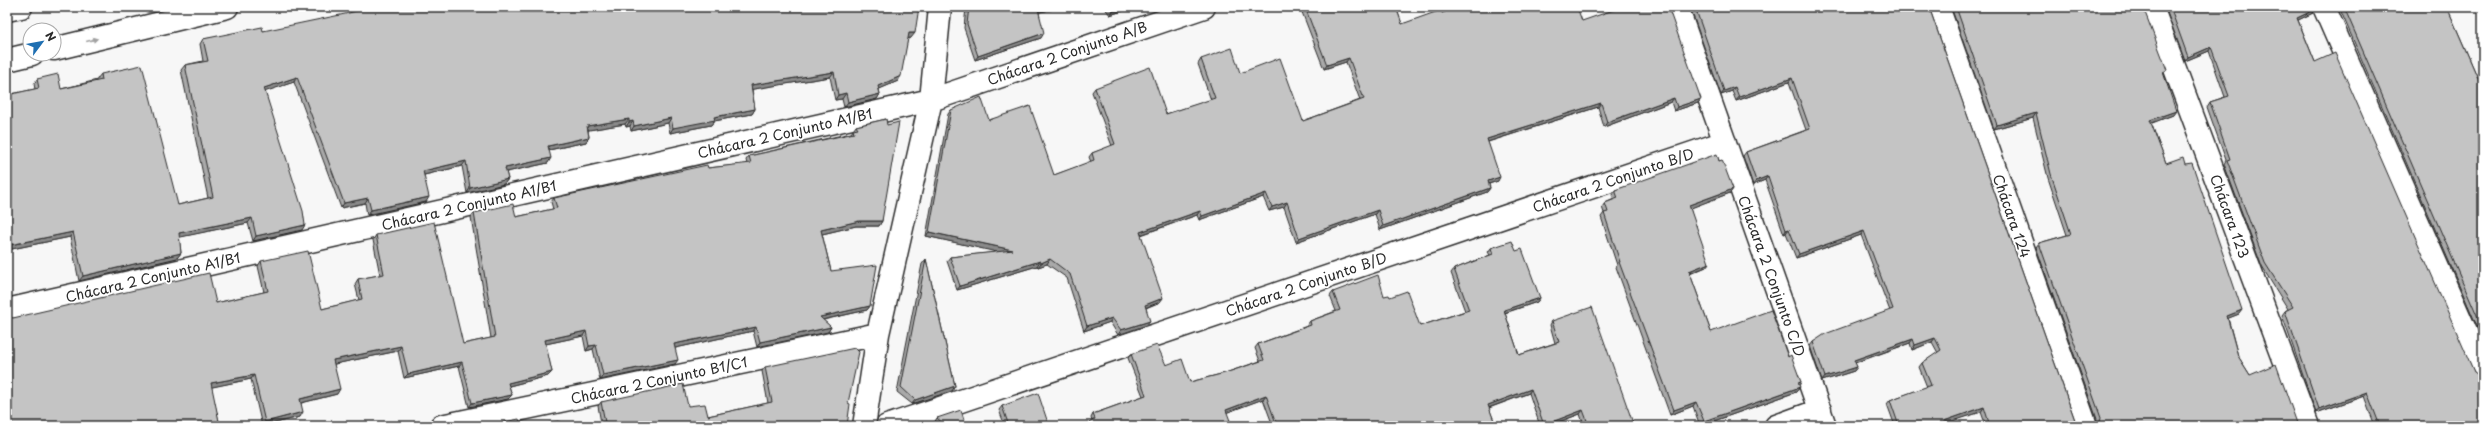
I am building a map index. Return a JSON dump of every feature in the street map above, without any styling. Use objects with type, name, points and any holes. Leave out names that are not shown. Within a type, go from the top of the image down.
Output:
[{"type":"street","points":[[7,10],[21,7]]},
{"type":"street","points":[[62,47],[227,7]]},
{"type":"street","points":[[864,426],[878,334],[931,100],[940,7]]},
{"type":"street","name":"Chácara 2 Conjunto A/B","points":[[931,100],[1204,7]]},
{"type":"street","name":"Chácara 2 Conjunto C/D","points":[[1677,7],[1822,418]]},
{"type":"street","name":"Chácara 124","points":[[1938,7],[2086,426]]},
{"type":"street","name":"Chácara 123","points":[[2152,7],[2308,426]]},
{"type":"street","points":[[2324,7],[2483,371]]},
{"type":"street","points":[[7,60],[22,56]]},
{"type":"street","name":"Chácara 2 Conjunto A1/B1","points":[[7,310],[931,100]]},
{"type":"street","name":"Chácara 2 Conjunto B/D","points":[[887,426],[1725,142]]},
{"type":"street","name":"Chácara 2 Conjunto B1/C1","points":[[441,426],[878,334]]},
{"type":"street","points":[[1776,426],[1822,418]]},
{"type":"building","points":[[371,7],[919,7],[915,33],[909,33],[901,76],[878,86],[880,94],[848,102],[846,93],[838,95],[834,72],[751,85],[755,109],[714,117],[715,120],[673,128],[671,118],[634,126],[633,121],[629,122],[629,119],[587,126],[589,137],[548,146],[551,158],[505,168],[508,179],[470,188],[466,161],[423,171],[429,197],[371,210],[368,198],[344,203],[297,77],[264,88],[303,211],[305,225],[256,236],[252,218],[179,233],[181,253],[83,276],[73,232],[10,245],[7,234],[7,95],[39,88],[37,79],[58,74],[61,89],[102,80],[101,74],[142,65],[178,205],[213,197],[185,65],[208,61],[203,39],[262,27],[263,31]]},
{"type":"building","points":[[969,7],[1047,7],[1038,9],[1044,33],[978,56],[967,24]]},
{"type":"building","points":[[1110,7],[1124,7],[1113,11]]},
{"type":"building","points":[[1305,7],[1396,7],[1402,24],[1441,10],[1442,13],[1458,7],[1577,7],[1582,21],[1622,7],[1668,7],[1701,99],[1677,107],[1674,98],[1607,122],[1601,103],[1487,139],[1500,177],[1488,181],[1490,188],[1383,226],[1378,210],[1299,238],[1287,202],[1272,207],[1266,193],[1202,216],[1200,211],[1140,232],[1163,298],[1145,305],[1150,321],[1121,330],[1112,318],[1087,326],[1070,274],[1050,259],[1041,263],[1040,261],[960,286],[950,257],[1013,250],[929,232],[951,110],[981,97],[989,120],[1030,106],[1054,175],[1094,160],[1092,153],[1115,144],[1095,88],[1150,67],[1166,114],[1215,98],[1201,59],[1232,48],[1240,73],[1280,58],[1303,121],[1364,99],[1349,58],[1327,65]]},
{"type":"building","points":[[1695,7],[1929,7],[2077,426],[1990,426],[1984,407],[1944,421],[1946,426],[1899,426],[1890,400],[1931,385],[1922,363],[1941,350],[1935,338],[1915,345],[1913,339],[1854,360],[1857,367],[1825,377],[1813,342],[1825,334],[1893,309],[1864,231],[1799,254],[1789,229],[1786,230],[1768,176],[1756,181],[1746,152],[1810,129],[1792,78],[1739,97],[1735,87],[1724,91]]},
{"type":"building","points":[[1956,7],[2143,7],[2167,70],[2163,72],[2176,111],[2150,120],[2166,163],[2183,157],[2185,164],[2192,163],[2242,310],[2227,316],[2238,356],[2250,375],[2276,364],[2298,426],[2099,426],[2101,418],[2039,243],[2071,234],[2051,174],[2036,113],[1997,125]]},
{"type":"building","points":[[2170,7],[2316,7],[2316,9],[2297,18],[2315,62],[2335,53],[2474,372],[2483,378],[2483,426],[2380,426],[2367,392],[2319,409],[2285,311],[2293,307],[2265,263],[2227,160],[2230,159],[2210,102],[2229,96],[2211,47],[2188,57]]},
{"type":"building","points":[[2344,7],[2447,7],[2483,90],[2483,329]]},
{"type":"building","points":[[886,119],[887,125],[899,122],[882,221],[859,221],[821,230],[831,271],[877,265],[870,306],[820,317],[831,327],[760,342],[756,327],[674,344],[678,360],[603,375],[596,345],[589,346],[586,331],[545,340],[552,372],[508,383],[512,395],[472,403],[462,362],[408,374],[401,346],[333,360],[340,389],[300,399],[303,412],[265,422],[254,375],[211,383],[220,426],[7,426],[7,316],[13,318],[209,273],[216,303],[268,291],[261,261],[308,251],[322,309],[362,299],[358,279],[384,274],[376,235],[434,222],[463,344],[495,337],[474,213],[513,204],[516,217],[557,208],[554,198],[707,165],[708,168],[751,163],[749,156],[854,133],[853,130],[858,129],[856,126]]},
{"type":"building","points":[[1717,154],[1719,161],[1722,160],[1733,189],[1689,205],[1709,263],[1689,271],[1711,332],[1771,310],[1788,357],[1791,355],[1801,382],[1798,383],[1800,387],[1704,421],[1696,402],[1674,410],[1619,262],[1604,213],[1608,212],[1605,203],[1618,198],[1615,190]]},
{"type":"building","points":[[1512,241],[1516,251],[1522,249],[1540,298],[1504,310],[1519,355],[1559,342],[1552,321],[1592,307],[1634,426],[1589,426],[1583,410],[1544,425],[1531,389],[1488,405],[1496,426],[1277,426],[1266,395],[1226,410],[1232,426],[1084,426],[1095,419],[1093,414],[1146,395],[1131,354],[1157,345],[1166,365],[1182,359],[1190,382],[1225,373],[1264,360],[1258,344],[1311,325],[1310,321],[1340,310],[1333,292],[1378,275],[1384,296],[1389,295],[1390,297],[1407,291],[1420,326],[1469,310],[1454,269],[1493,254],[1491,248]]},
{"type":"building","points":[[926,259],[955,386],[915,400],[901,387]]},
{"type":"building","points":[[855,348],[859,352],[848,403],[850,404],[847,426],[587,426],[605,422],[601,402],[683,384],[688,406],[705,404],[708,416],[772,402],[765,367]]},
{"type":"building","points":[[1038,393],[1049,426],[1009,426],[1002,406]]},
{"type":"building","points":[[961,410],[966,426],[944,426],[945,425],[937,418]]},
{"type":"building","points":[[519,419],[521,426],[484,426]]},
{"type":"building","points":[[559,421],[560,426],[536,426]]}]
